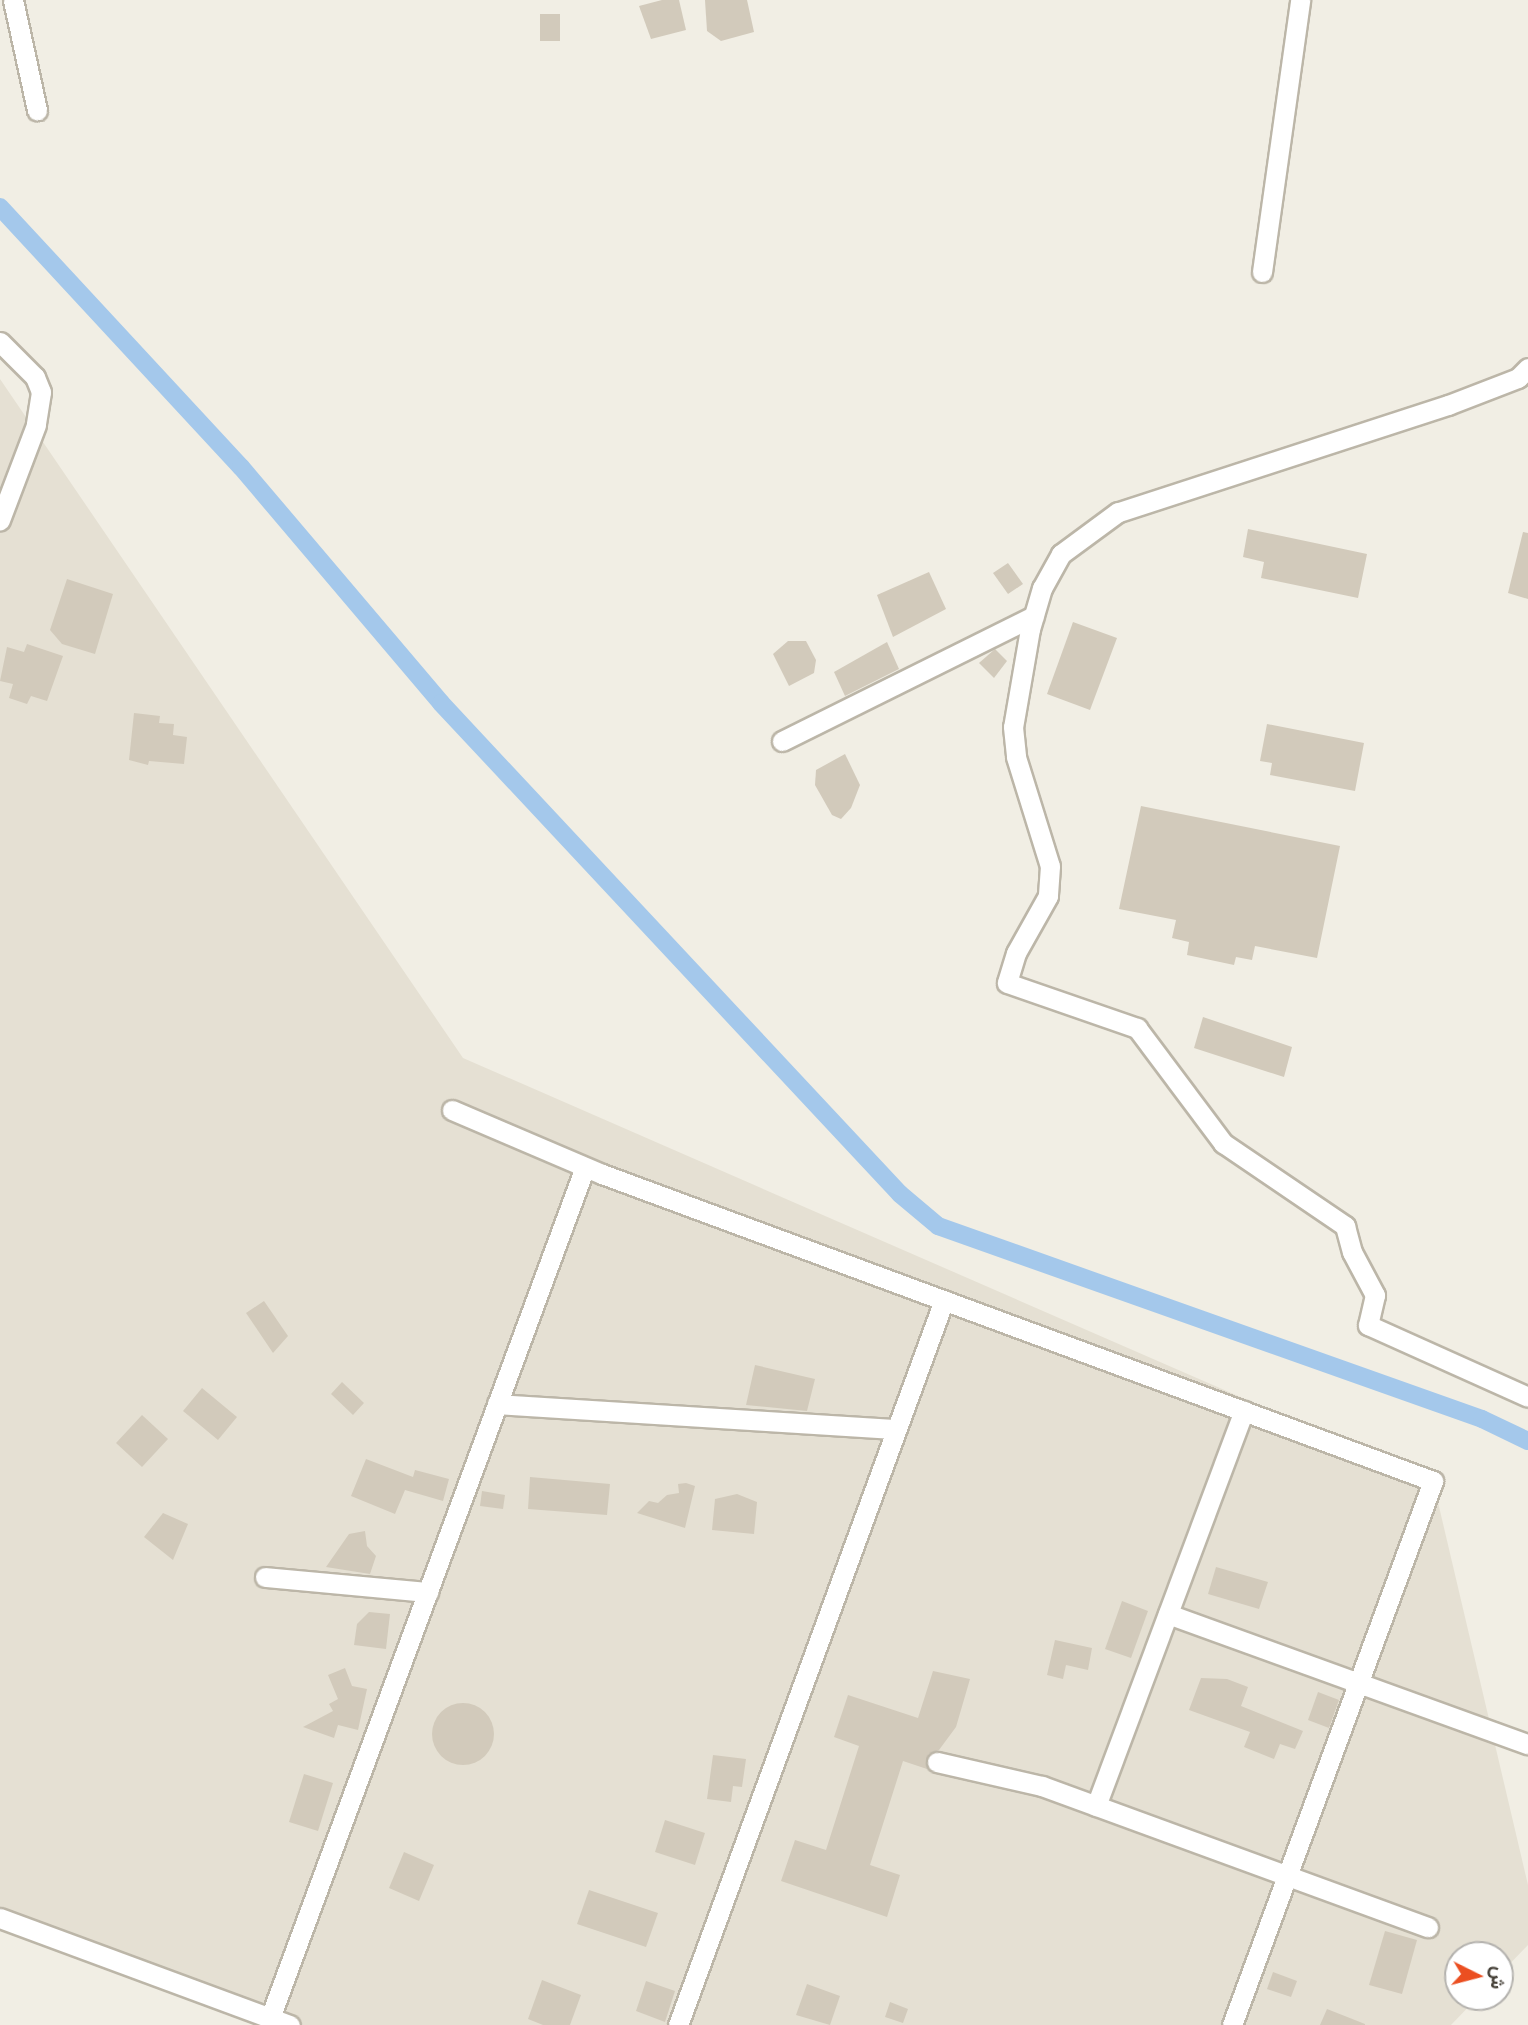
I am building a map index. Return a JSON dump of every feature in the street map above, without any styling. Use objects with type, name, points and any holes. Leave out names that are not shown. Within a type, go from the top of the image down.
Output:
[{"type":"street","points":[[13,0],[37,110]]},
{"type":"street","points":[[1262,272],[1300,0]]},
{"type":"street","points":[[0,342],[35,377],[41,392],[36,425],[0,520]]},
{"type":"street","points":[[1528,368],[1518,378],[1448,405],[1118,512],[1061,554],[1042,589],[1034,616],[1013,727],[1016,757],[1050,866],[1048,896],[1016,953],[1007,983],[1137,1028],[1223,1143],[1345,1226],[1352,1252],[1375,1295],[1368,1325],[1528,1397]]},
{"type":"street","points":[[782,741],[1034,616]]},
{"type":"street","points":[[452,1110],[585,1167],[1433,1481],[1232,2025]]},
{"type":"street","points":[[270,2018],[585,1167]]},
{"type":"street","points":[[678,2025],[944,1300]]},
{"type":"street","points":[[497,1404],[897,1429]]},
{"type":"street","points":[[1096,1806],[1244,1411]]},
{"type":"street","points":[[265,1577],[428,1592]]},
{"type":"street","points":[[1168,1614],[1528,1744]]},
{"type":"street","points":[[937,1762],[1042,1786],[1428,1927]]},
{"type":"street","points":[[0,1918],[290,2025]]},
{"type":"shaded area","points":[[0,379],[463,1058],[1433,1481],[1528,1885],[1528,1945],[1514,1960],[1514,1941],[1444,1941],[1444,2011],[1464,2011],[1451,2025],[290,2025],[0,1918]]},
{"type":"building","points":[[662,0],[679,0],[686,30],[651,39],[639,6]]},
{"type":"building","points":[[705,0],[747,0],[754,32],[721,41],[707,31]]},
{"type":"building","points":[[540,14],[560,14],[560,41],[540,41]]},
{"type":"building","points":[[1248,529],[1367,554],[1358,598],[1261,578],[1264,562],[1243,557]]},
{"type":"building","points":[[1523,532],[1528,533],[1528,599],[1508,593]]},
{"type":"building","points":[[1008,563],[1023,584],[1008,594],[993,573]]},
{"type":"building","points":[[929,572],[946,609],[893,637],[877,595]]},
{"type":"building","points":[[67,579],[113,594],[95,654],[62,644],[50,630]]},
{"type":"building","points":[[1073,622],[1117,638],[1090,710],[1047,694]]},
{"type":"building","points":[[788,641],[806,641],[816,660],[814,673],[789,686],[773,654]]},
{"type":"building","points":[[887,642],[899,669],[845,696],[834,672]]},
{"type":"building","points":[[27,644],[63,656],[47,701],[31,696],[27,704],[9,698],[13,684],[0,681],[7,647],[24,652]]},
{"type":"building","points":[[995,649],[1007,661],[994,678],[979,663]]},
{"type":"building","points":[[134,713],[160,716],[159,723],[174,724],[173,735],[187,737],[184,764],[149,761],[148,765],[129,760]]},
{"type":"building","points":[[1267,724],[1364,743],[1355,791],[1270,775],[1272,763],[1260,761]]},
{"type":"building","points":[[845,754],[860,785],[851,808],[841,819],[832,815],[815,785],[816,770]]},
{"type":"building","points":[[1141,806],[1340,846],[1317,958],[1255,946],[1252,960],[1236,957],[1234,965],[1187,955],[1189,942],[1172,938],[1176,920],[1119,909]]},
{"type":"building","points":[[1203,1017],[1292,1047],[1284,1077],[1194,1048]]},
{"type":"building","points":[[264,1301],[288,1336],[273,1353],[246,1313]]},
{"type":"building","points":[[755,1365],[815,1379],[807,1411],[746,1405]]},
{"type":"building","points":[[342,1382],[364,1403],[353,1415],[331,1394]]},
{"type":"building","points":[[202,1388],[237,1417],[218,1440],[183,1411]]},
{"type":"building","points":[[142,1415],[168,1439],[142,1467],[116,1443]]},
{"type":"building","points":[[366,1459],[413,1477],[415,1470],[449,1479],[443,1501],[405,1490],[395,1514],[351,1496]]},
{"type":"building","points":[[530,1477],[610,1484],[607,1515],[528,1509]]},
{"type":"building","points":[[678,1484],[695,1486],[685,1528],[637,1513],[649,1501],[658,1503],[667,1495],[679,1493]]},
{"type":"building","points":[[482,1491],[505,1495],[503,1509],[480,1506]]},
{"type":"building","points":[[737,1494],[757,1502],[754,1534],[712,1530],[715,1499]]},
{"type":"building","points":[[163,1513],[188,1524],[173,1560],[144,1537]]},
{"type":"building","points":[[365,1531],[367,1546],[376,1556],[370,1574],[326,1567],[349,1534]]},
{"type":"building","points":[[1216,1567],[1268,1582],[1259,1609],[1208,1594]]},
{"type":"building","points":[[1122,1601],[1148,1611],[1131,1658],[1105,1649]]},
{"type":"building","points":[[369,1612],[390,1614],[386,1649],[354,1645],[357,1624]]},
{"type":"building","points":[[1055,1640],[1092,1648],[1088,1670],[1066,1665],[1063,1679],[1047,1675]]},
{"type":"building","points":[[345,1668],[352,1686],[367,1689],[358,1730],[338,1725],[334,1738],[303,1727],[333,1711],[329,1704],[338,1699],[328,1675]]},
{"type":"building","points":[[933,1671],[970,1679],[956,1727],[939,1750],[928,1754],[927,1769],[903,1761],[870,1865],[900,1875],[887,1917],[781,1881],[795,1840],[826,1850],[859,1746],[834,1737],[848,1695],[918,1718]]},
{"type":"building","points":[[1201,1678],[1227,1679],[1248,1687],[1241,1706],[1303,1731],[1295,1749],[1280,1744],[1274,1759],[1244,1747],[1250,1732],[1189,1710]]},
{"type":"building","points":[[1318,1692],[1339,1700],[1329,1728],[1308,1720]]},
{"type":"building","points":[[457,1703],[469,1703],[485,1712],[492,1722],[492,1746],[485,1756],[469,1765],[457,1765],[446,1760],[437,1751],[432,1740],[432,1728],[437,1717],[446,1708]]},
{"type":"building","points":[[713,1755],[746,1759],[742,1787],[733,1786],[731,1802],[707,1799]]},
{"type":"building","points":[[304,1774],[333,1783],[318,1831],[289,1822]]},
{"type":"building","points":[[665,1820],[705,1833],[695,1865],[655,1852]]},
{"type":"building","points":[[404,1852],[434,1865],[419,1901],[389,1888]]},
{"type":"building","points":[[589,1890],[658,1913],[646,1947],[577,1924]]},
{"type":"building","points":[[1385,1931],[1417,1940],[1402,1994],[1369,1985]]},
{"type":"building","points":[[1273,1972],[1297,1981],[1291,1997],[1267,1989]]},
{"type":"building","points":[[542,1980],[581,1995],[570,2025],[543,2025],[528,2019]]},
{"type":"building","points":[[646,1981],[675,1991],[665,2022],[636,2011]]},
{"type":"building","points":[[807,1984],[840,1996],[830,2025],[796,2015]]},
{"type":"building","points":[[890,2002],[908,2009],[903,2023],[885,2017]]},
{"type":"building","points":[[1327,2009],[1365,2024],[1365,2025],[1320,2025]]},
{"type":"waterway","points":[[0,207],[241,467],[441,703],[900,1194],[938,1226],[1482,1419],[1528,1441]]}]
